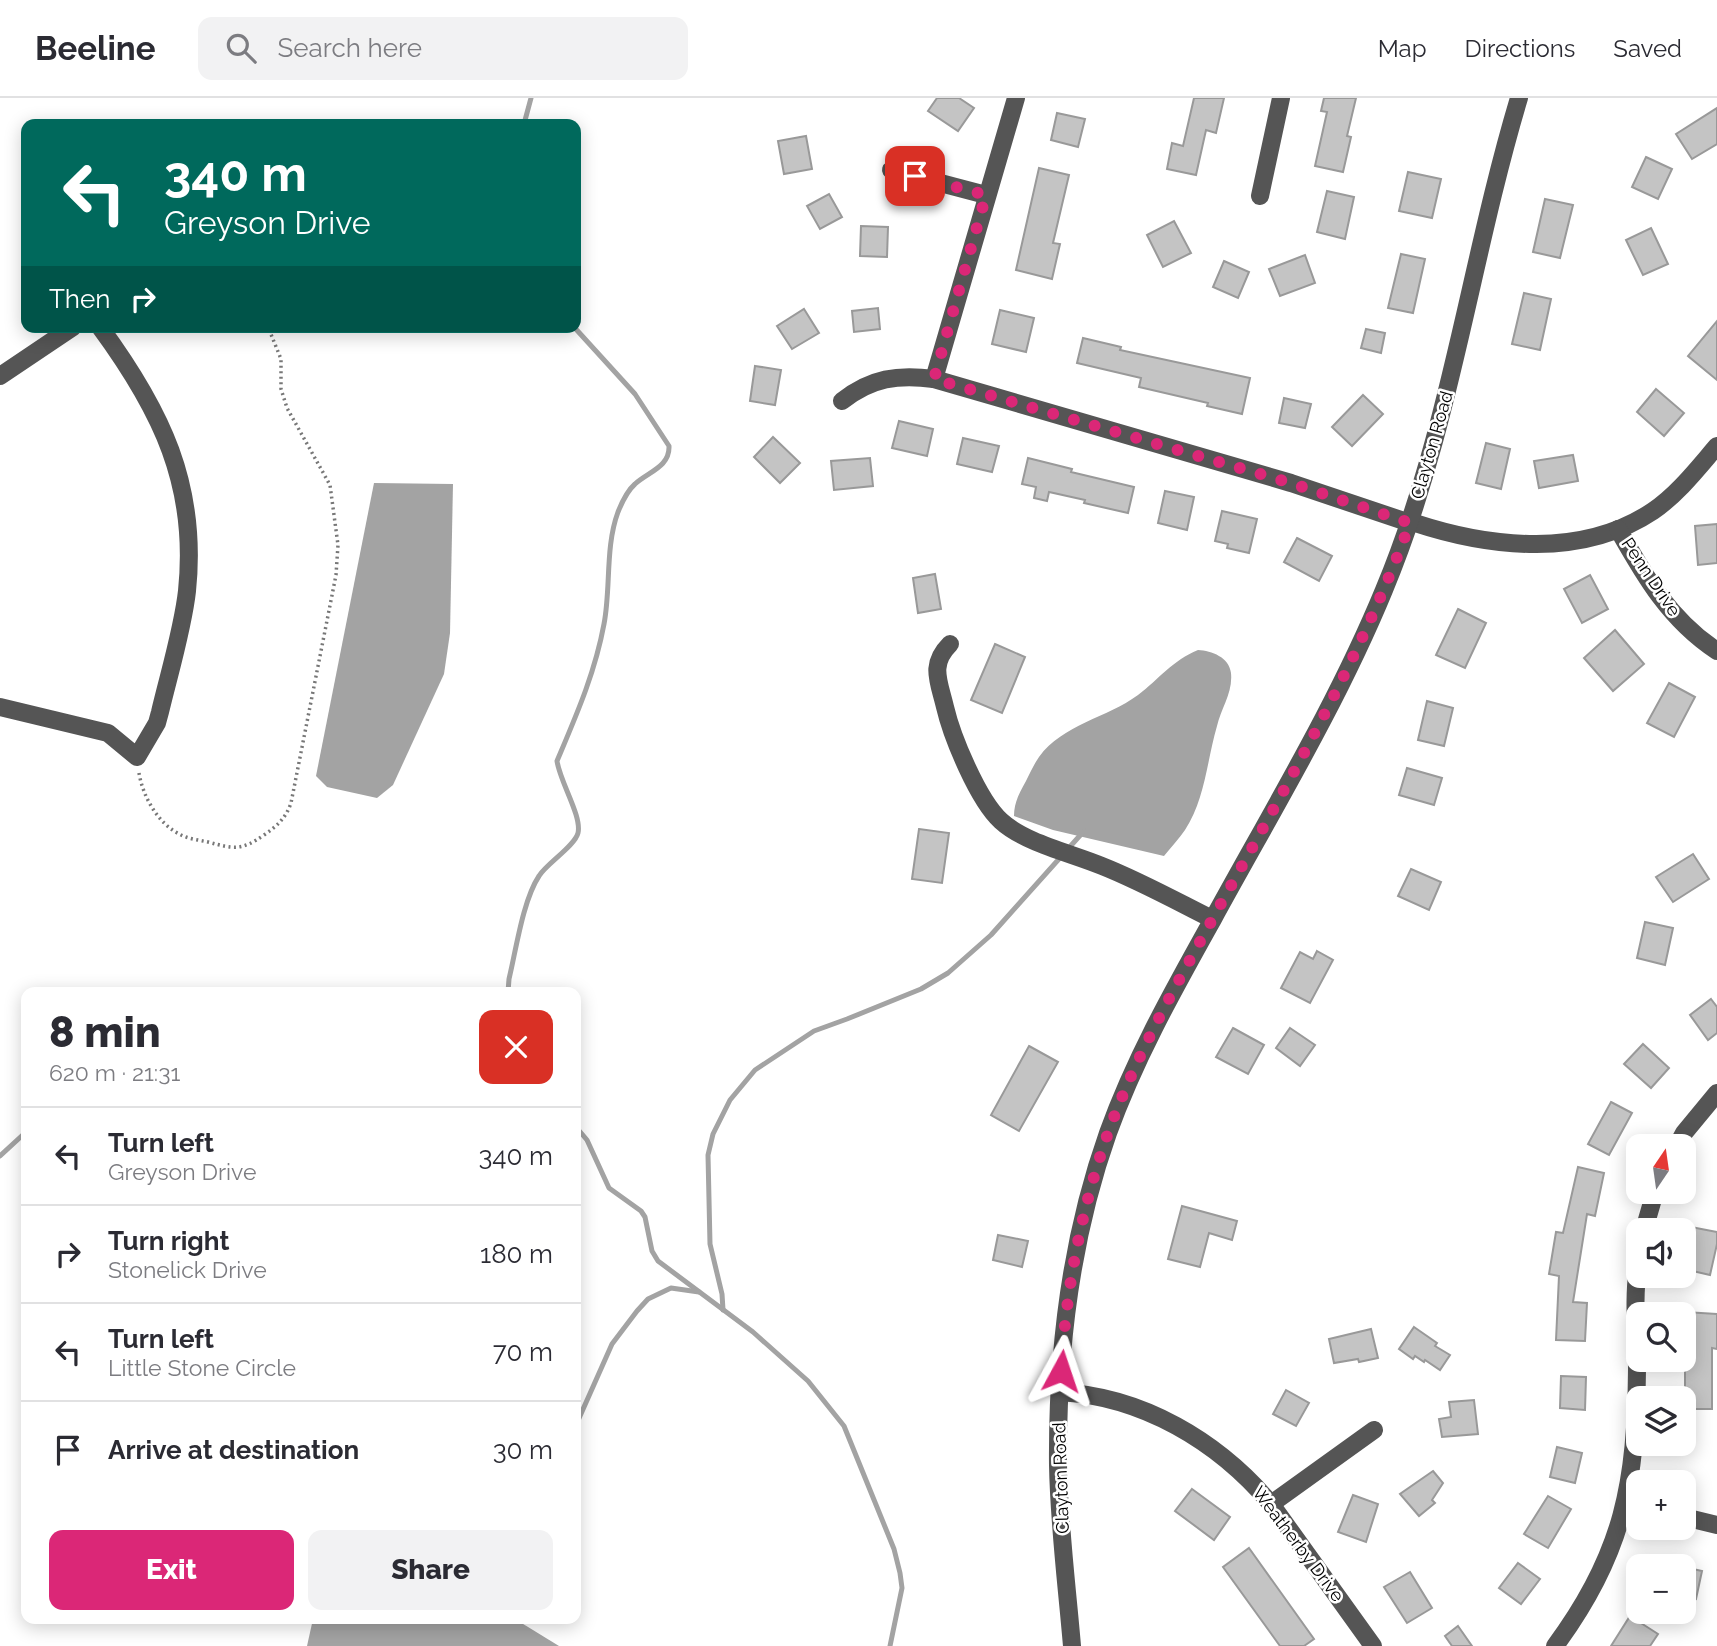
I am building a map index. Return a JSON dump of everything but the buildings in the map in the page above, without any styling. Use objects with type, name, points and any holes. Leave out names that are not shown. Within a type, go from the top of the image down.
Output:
[{"type":"street","points":[[934,379],[1016,98]]},
{"type":"street","points":[[1260,196],[1281,98]]},
{"type":"street","name":"Clayton Road","points":[[1072,1646],[1060,1509],[1059,1392],[1071,1274],[1099,1161],[1145,1044],[1341,682],[1383,594],[1410,523],[1456,360],[1518,98]]},
{"type":"street","points":[[891,170],[986,195]]},
{"type":"street","points":[[0,376],[65,333]]},
{"type":"street","points":[[0,707],[108,733],[137,757],[157,723],[187,593],[190,531],[176,465],[156,412],[126,361],[105,333]]},
{"type":"street","points":[[842,401],[857,389],[891,376],[910,375],[934,379],[1291,483],[1410,523],[1457,535],[1525,545],[1552,544],[1601,535],[1643,517],[1668,500],[1717,446]]},
{"type":"street","name":"Penn Drive","points":[[1618,529],[1666,606],[1695,636],[1717,651]]},
{"type":"street","points":[[950,643],[940,653],[936,667],[947,716],[983,799],[999,820],[1017,833],[1105,867],[1212,919]]},
{"type":"street","points":[[1685,1134],[1717,1093]]},
{"type":"street","points":[[1633,1470],[1638,1288]]},
{"type":"street","name":"Weatherby Drive","points":[[1059,1392],[1098,1396],[1132,1406],[1198,1438],[1227,1459],[1271,1503],[1373,1646]]},
{"type":"street","points":[[1271,1503],[1374,1430]]},
{"type":"street","points":[[1555,1646],[1575,1620],[1596,1583],[1626,1517]]},
{"type":"street","points":[[1696,1520],[1717,1525]]},
{"type":"path","points":[[137,757],[142,788],[149,803],[163,822],[181,835],[233,849],[248,846],[287,816],[336,575],[338,545],[330,485],[287,408],[281,389],[281,359],[270,333]]},
{"type":"shaded area","points":[[374,483],[453,484],[450,633],[444,674],[393,785],[377,798],[327,787],[316,776]]},
{"type":"shaded area","points":[[1198,650],[1214,653],[1227,663],[1231,673],[1230,687],[1197,806],[1185,830],[1164,856],[1053,830],[1014,816],[1020,793],[1037,760],[1049,746],[1073,729],[1126,703],[1174,664]]},
{"type":"shaded area","points":[[312,1624],[523,1624],[559,1646],[307,1646]]},
{"type":"waterway","points":[[525,119],[531,98]]},
{"type":"waterway","points":[[508,987],[521,926],[533,886],[543,871],[572,844],[578,833],[577,818],[557,761],[596,660],[606,610],[614,525],[621,504],[630,490],[662,464],[669,446],[635,394],[579,333]]},
{"type":"waterway","points":[[723,1310],[722,1294],[710,1244],[708,1155],[713,1134],[730,1100],[755,1070],[814,1031],[921,989],[948,973],[991,935],[1084,831]]},
{"type":"waterway","points":[[581,1133],[587,1140],[609,1188],[641,1211],[645,1217],[652,1251],[658,1261],[753,1332],[808,1381],[844,1426],[894,1549],[900,1573],[902,1588],[890,1646]]},
{"type":"waterway","points":[[0,1156],[21,1137]]},
{"type":"waterway","points":[[581,1414],[612,1344],[648,1299],[671,1288],[699,1292]]},
{"type":"route","points":[[915,176],[986,195],[934,379],[1291,483],[1410,523],[1383,594],[1351,663],[1162,1009],[1131,1077],[1099,1161],[1076,1249],[1061,1371]]}]
